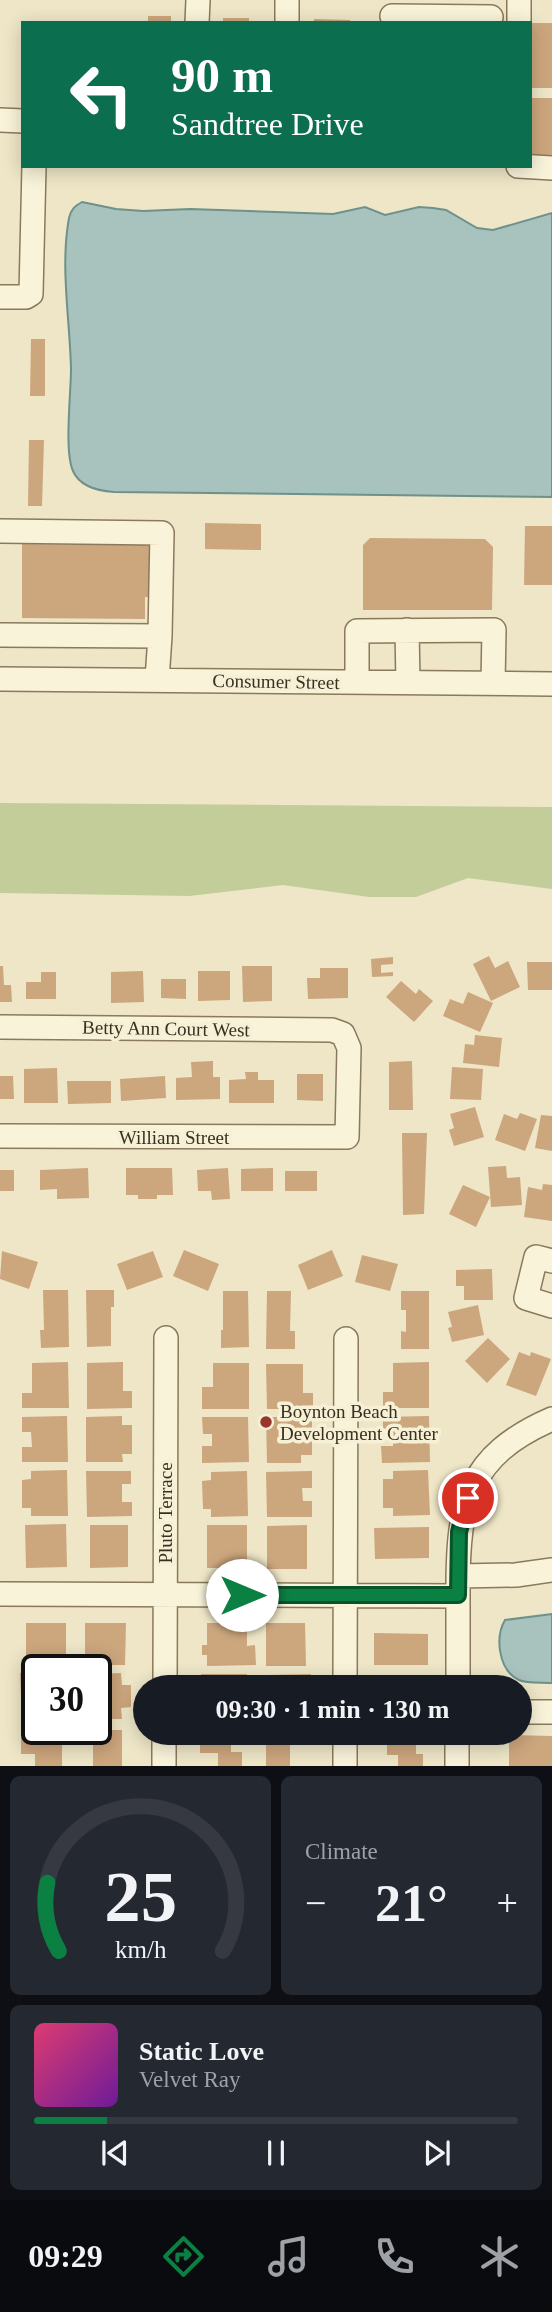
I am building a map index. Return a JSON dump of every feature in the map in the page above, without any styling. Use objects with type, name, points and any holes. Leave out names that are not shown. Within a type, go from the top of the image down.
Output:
[{"type":"street","points":[[197,21],[198,0]]},
{"type":"street","points":[[287,0],[287,21]]},
{"type":"street","points":[[519,21],[519,0],[533,0]]},
{"type":"street","points":[[392,13],[491,17]]},
{"type":"street","points":[[0,120],[21,121]]},
{"type":"street","points":[[532,166],[552,167]]},
{"type":"street","points":[[0,297],[26,297],[31,294],[34,168]]},
{"type":"street","points":[[0,531],[162,533],[157,680]]},
{"type":"street","points":[[407,630],[408,682]]},
{"type":"street","points":[[357,682],[357,631],[494,630],[493,683]]},
{"type":"street","points":[[0,635],[160,636]]},
{"type":"street","name":"Consumer Street","points":[[0,678],[552,684]]},
{"type":"street","name":"Betty Ann Court West","points":[[0,1027],[332,1030],[343,1034],[349,1048],[347,1137]]},
{"type":"street","name":"William Street","points":[[0,1136],[347,1137]]},
{"type":"street","points":[[552,1261],[536,1257],[526,1298],[552,1306]]},
{"type":"street","name":"Pluto Terrace","points":[[165,1675],[166,1338]]},
{"type":"street","points":[[345,1675],[346,1339]]},
{"type":"street","points":[[457,1675],[461,1519],[468,1498],[477,1478],[494,1456],[510,1441],[552,1419]]},
{"type":"street","points":[[0,1594],[345,1595],[458,1586],[552,1570]]},
{"type":"street","points":[[532,1712],[552,1712]]},
{"type":"street","points":[[164,1745],[164,1766]]},
{"type":"street","points":[[345,1745],[345,1766]]},
{"type":"street","points":[[457,1745],[457,1766]]},
{"type":"green space","points":[[0,803],[552,807],[552,889],[468,878],[416,897],[369,897],[283,885],[189,896],[0,893]]},
{"type":"water","points":[[82,202],[143,211],[190,209],[333,214],[365,207],[385,215],[419,207],[446,210],[477,228],[493,230],[552,213],[552,497],[114,492],[96,489],[80,481],[73,471],[69,450],[71,369],[65,255],[69,218],[74,208]]},
{"type":"water","points":[[552,1614],[552,1683],[532,1682],[532,1675],[512,1675],[507,1669],[499,1644],[505,1620]]},
{"type":"building","points":[[148,16],[171,16],[171,21],[148,21]]},
{"type":"building","points":[[223,18],[249,18],[249,21],[223,21]]},
{"type":"building","points":[[314,19],[350,20],[350,21]]},
{"type":"building","points":[[532,23],[552,23],[552,88],[532,88]]},
{"type":"building","points":[[532,98],[552,98],[552,156],[532,155]]},
{"type":"building","points":[[31,339],[45,339],[45,396],[30,396]]},
{"type":"building","points":[[29,440],[44,440],[42,506],[28,506]]},
{"type":"building","points":[[205,523],[261,524],[261,550],[205,549]]},
{"type":"building","points":[[525,526],[552,526],[552,585],[524,585]]},
{"type":"building","points":[[370,538],[485,539],[493,547],[492,610],[363,610],[363,545]]},
{"type":"building","points":[[22,544],[155,545],[154,597],[145,597],[145,619],[22,618]]},
{"type":"building","points":[[489,956],[495,968],[508,961],[520,987],[491,1001],[473,964]]},
{"type":"building","points":[[393,957],[393,964],[381,965],[381,973],[393,972],[393,976],[372,977],[371,959]]},
{"type":"building","points":[[527,962],[552,962],[552,990],[528,990]]},
{"type":"building","points":[[0,966],[3,966],[4,985],[11,985],[12,1002],[0,1002]]},
{"type":"building","points":[[242,966],[272,966],[272,1001],[243,1002]]},
{"type":"building","points":[[320,968],[348,968],[348,998],[308,999],[307,978],[320,978]]},
{"type":"building","points":[[143,971],[144,1002],[111,1003],[111,972]]},
{"type":"building","points":[[198,971],[230,971],[230,1000],[198,1001]]},
{"type":"building","points":[[41,972],[56,972],[56,999],[26,999],[26,982],[41,982]]},
{"type":"building","points":[[161,979],[186,979],[186,999],[161,998]]},
{"type":"building","points":[[401,981],[416,994],[419,989],[433,1001],[414,1022],[386,997]]},
{"type":"building","points":[[468,992],[493,1003],[480,1032],[443,1016],[450,999],[463,1004]]},
{"type":"building","points":[[475,1035],[502,1038],[499,1067],[463,1063],[465,1044],[474,1045]]},
{"type":"building","points":[[213,1061],[213,1077],[220,1077],[220,1099],[176,1100],[176,1078],[192,1077],[191,1062]]},
{"type":"building","points":[[412,1061],[413,1110],[389,1110],[389,1062]]},
{"type":"building","points":[[452,1067],[483,1069],[481,1100],[450,1099]]},
{"type":"building","points":[[57,1068],[58,1103],[24,1103],[24,1069]]},
{"type":"building","points":[[245,1072],[258,1072],[258,1080],[274,1080],[274,1103],[229,1103],[229,1080],[246,1079]]},
{"type":"building","points":[[297,1074],[323,1074],[323,1101],[297,1100]]},
{"type":"building","points":[[0,1076],[13,1076],[14,1099],[0,1099]]},
{"type":"building","points":[[165,1076],[166,1098],[121,1101],[120,1079]]},
{"type":"building","points":[[67,1081],[111,1081],[111,1103],[68,1104]]},
{"type":"building","points":[[475,1107],[484,1137],[454,1146],[449,1130],[454,1128],[450,1114]]},
{"type":"building","points":[[520,1113],[537,1119],[525,1151],[495,1140],[504,1114],[517,1119]]},
{"type":"building","points":[[541,1115],[552,1116],[552,1151],[535,1148]]},
{"type":"building","points":[[402,1133],[427,1133],[424,1214],[403,1215]]},
{"type":"building","points":[[506,1166],[507,1178],[520,1177],[522,1205],[491,1207],[488,1167]]},
{"type":"building","points":[[88,1168],[89,1198],[57,1199],[57,1189],[40,1190],[40,1170]]},
{"type":"building","points":[[126,1168],[172,1168],[173,1195],[157,1195],[157,1199],[138,1199],[138,1195],[126,1195]]},
{"type":"building","points":[[228,1168],[230,1199],[212,1200],[211,1191],[198,1191],[197,1170]]},
{"type":"building","points":[[273,1168],[273,1191],[241,1191],[241,1169]]},
{"type":"building","points":[[0,1170],[14,1170],[14,1191],[0,1191]]},
{"type":"building","points":[[285,1171],[317,1171],[317,1191],[285,1191]]},
{"type":"building","points":[[543,1184],[552,1185],[552,1221],[524,1217],[528,1187],[542,1190]]},
{"type":"building","points":[[463,1185],[490,1197],[476,1227],[449,1214]]},
{"type":"building","points":[[184,1250],[219,1264],[208,1291],[173,1276]]},
{"type":"building","points":[[332,1250],[343,1276],[308,1290],[298,1265]]},
{"type":"building","points":[[2,1251],[38,1262],[29,1289],[0,1279]]},
{"type":"building","points":[[153,1251],[163,1277],[127,1290],[117,1264]]},
{"type":"building","points":[[362,1255],[398,1264],[390,1291],[355,1282]]},
{"type":"building","points":[[492,1269],[493,1300],[464,1300],[464,1286],[456,1286],[456,1270]]},
{"type":"building","points":[[43,1290],[68,1290],[69,1347],[41,1348],[40,1330],[44,1330]]},
{"type":"building","points":[[86,1290],[114,1290],[111,1346],[87,1347]]},
{"type":"building","points":[[223,1291],[248,1291],[249,1347],[221,1348]]},
{"type":"building","points":[[267,1291],[291,1291],[290,1331],[295,1331],[295,1349],[266,1349]]},
{"type":"building","points":[[401,1291],[429,1291],[429,1349],[401,1349],[401,1331],[406,1332],[406,1310],[401,1310]]},
{"type":"building","points":[[478,1305],[484,1335],[452,1342],[448,1328],[452,1327],[448,1312]]},
{"type":"building","points":[[488,1338],[510,1359],[487,1383],[465,1361]]},
{"type":"building","points":[[519,1352],[530,1356],[531,1352],[551,1359],[536,1396],[506,1385]]},
{"type":"building","points":[[68,1362],[69,1408],[22,1408],[22,1393],[32,1393],[32,1363]]},
{"type":"building","points":[[123,1362],[123,1391],[132,1391],[132,1408],[87,1409],[87,1363]]},
{"type":"building","points":[[429,1362],[429,1408],[383,1408],[383,1392],[393,1392],[393,1363]]},
{"type":"building","points":[[213,1363],[249,1363],[249,1409],[202,1409],[202,1387],[213,1387]]},
{"type":"building","points":[[266,1364],[303,1364],[303,1393],[313,1393],[313,1409],[267,1409]]},
{"type":"building","points":[[67,1416],[68,1462],[22,1462],[22,1447],[32,1447],[31,1432],[22,1432],[22,1417]]},
{"type":"building","points":[[122,1416],[122,1425],[132,1425],[132,1454],[122,1454],[123,1462],[86,1462],[86,1417]]},
{"type":"building","points":[[429,1416],[430,1462],[382,1463],[381,1446],[393,1446],[393,1432],[383,1432],[383,1417]]},
{"type":"building","points":[[202,1417],[248,1417],[249,1462],[202,1463],[202,1446],[212,1446],[212,1434],[203,1434]]},
{"type":"building","points":[[266,1417],[312,1417],[312,1455],[301,1455],[301,1463],[267,1463]]},
{"type":"building","points":[[67,1470],[68,1516],[31,1516],[31,1508],[22,1508],[22,1480],[31,1479],[31,1471]]},
{"type":"building","points":[[428,1470],[430,1515],[393,1516],[393,1508],[383,1508],[383,1479],[393,1479],[393,1471]]},
{"type":"building","points":[[86,1471],[131,1471],[131,1484],[122,1484],[122,1502],[132,1502],[132,1516],[87,1517]]},
{"type":"building","points":[[247,1471],[248,1516],[211,1517],[211,1509],[203,1509],[202,1481],[211,1480],[211,1472]]},
{"type":"building","points":[[312,1471],[312,1488],[302,1488],[303,1501],[312,1501],[312,1517],[267,1517],[266,1472]]},
{"type":"building","points":[[66,1524],[67,1567],[26,1568],[25,1525]]},
{"type":"building","points":[[90,1525],[128,1525],[128,1567],[90,1568]]},
{"type":"building","points":[[207,1525],[247,1525],[247,1568],[207,1568]]},
{"type":"building","points":[[307,1525],[307,1569],[267,1569],[267,1526]]},
{"type":"building","points":[[429,1527],[429,1558],[375,1559],[374,1528]]},
{"type":"building","points":[[26,1623],[66,1623],[66,1654],[26,1654]]},
{"type":"building","points":[[85,1623],[126,1623],[125,1665],[112,1665],[112,1654],[85,1654]]},
{"type":"building","points":[[207,1623],[247,1623],[247,1646],[255,1645],[256,1665],[207,1666],[207,1655],[202,1655],[202,1645],[207,1645]]},
{"type":"building","points":[[266,1623],[305,1623],[306,1666],[266,1666]]},
{"type":"building","points":[[374,1633],[428,1634],[428,1665],[374,1665]]},
{"type":"building","points":[[112,1673],[121,1673],[122,1685],[131,1685],[131,1707],[121,1708],[122,1719],[112,1719]]},
{"type":"building","points":[[201,1674],[247,1674],[247,1675]]},
{"type":"building","points":[[112,1730],[122,1730],[122,1766],[93,1766],[93,1745],[112,1745]]},
{"type":"building","points":[[532,1736],[552,1736],[552,1766],[509,1766],[509,1745],[532,1745]]},
{"type":"building","points":[[21,1745],[62,1745],[62,1766],[35,1766],[35,1754],[21,1754]]},
{"type":"building","points":[[200,1745],[231,1745],[231,1752],[242,1752],[242,1766],[218,1766],[218,1753],[200,1753]]},
{"type":"building","points":[[266,1745],[290,1745],[290,1766],[266,1766]]},
{"type":"building","points":[[387,1745],[416,1745],[416,1754],[423,1754],[423,1766],[398,1766],[398,1755],[387,1755]]},
{"type":"place","name":"Boynton Beach Development Center","points":[[266,1422]]},
{"type":"route","points":[[242,1595],[458,1595],[459,1532],[468,1498]]}]
